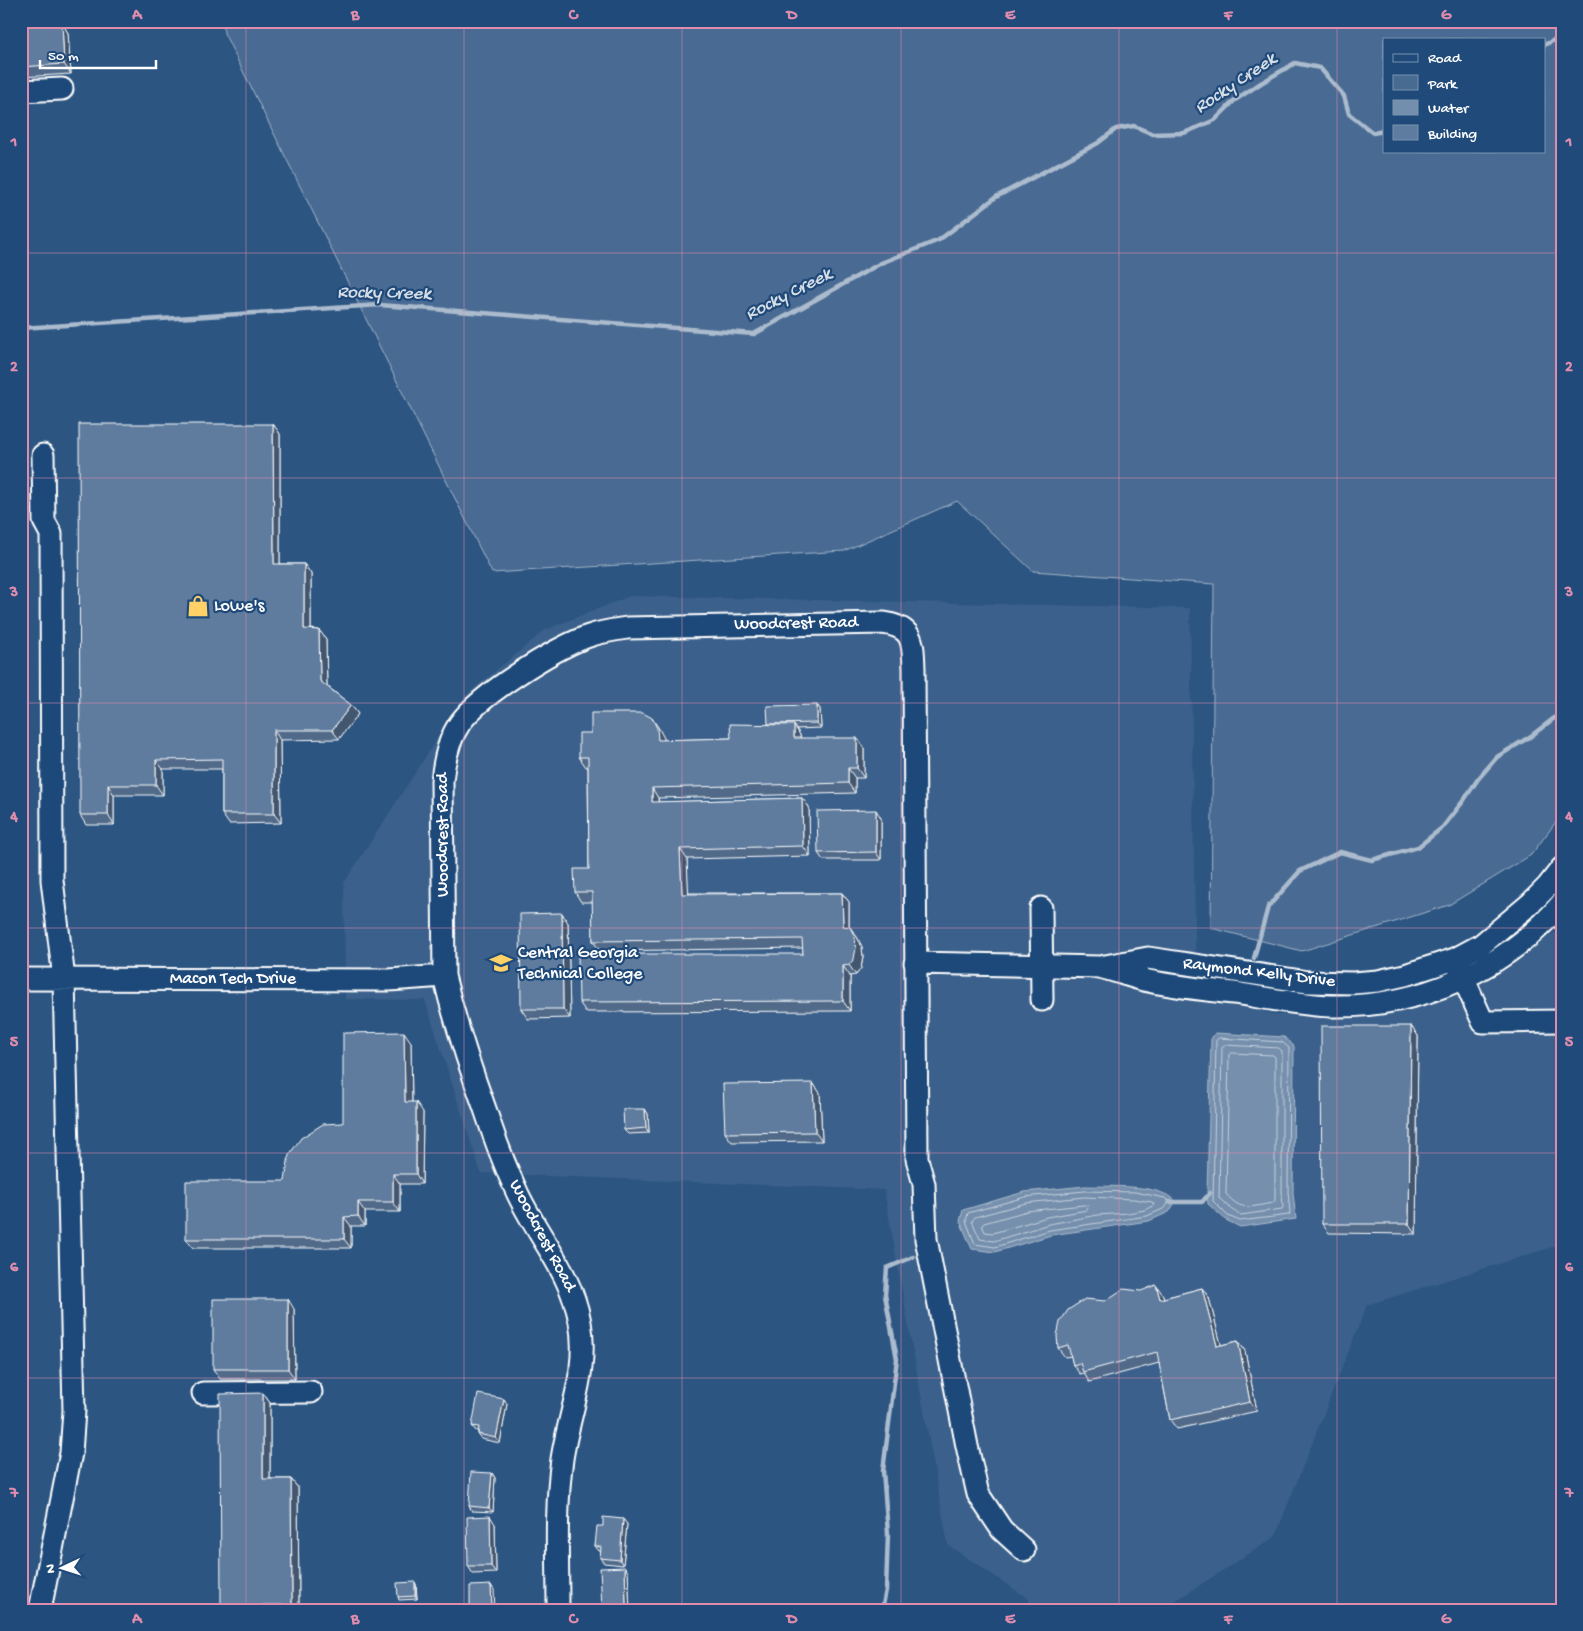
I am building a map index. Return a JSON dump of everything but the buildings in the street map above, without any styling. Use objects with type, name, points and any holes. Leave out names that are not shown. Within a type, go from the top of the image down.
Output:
[{"type":"street","points":[[21,91],[62,89]]},
{"type":"street","points":[[40,1610],[72,1453],[74,1410],[64,979],[52,880],[51,534],[44,520],[43,455]]},
{"type":"street","name":"Woodcrest Road","points":[[558,1610],[558,1496],[562,1457],[582,1369],[583,1345],[580,1318],[577,1304],[567,1280],[516,1192],[499,1151],[464,1050],[444,976],[442,781],[444,761],[450,742],[460,724],[476,705],[520,674],[569,644],[605,631],[647,626],[883,623],[904,629],[910,636],[913,647],[914,669],[915,962]]},
{"type":"street","name":"Raymond Kelly Drive","points":[[915,962],[1100,967],[1148,958],[1308,982],[1353,983],[1378,981],[1405,975],[1454,959],[1481,944],[1509,923],[1548,886],[1562,868]]},
{"type":"street","name":"Raymond Kelly Drive","points":[[1100,967],[1145,980],[1329,1006],[1361,1005],[1414,996],[1436,990],[1463,979],[1514,948],[1537,930],[1562,903]]},
{"type":"street","points":[[1041,908],[1042,1000]]},
{"type":"street","points":[[1454,959],[1483,1022],[1562,1022]]},
{"type":"street","points":[[915,962],[917,1159],[924,1184],[926,1239],[966,1446],[978,1494],[1002,1530],[1024,1550]]},
{"type":"street","name":"Macon Tech Drive","points":[[21,979],[389,980],[444,976]]},
{"type":"street","points":[[203,1393],[311,1392]]},
{"type":"shaded area","points":[[630,596],[1190,608],[1196,993],[1277,1015],[1359,1014],[1424,1006],[1494,973],[1562,928],[1562,1244],[1367,1305],[1275,1537],[1161,1610],[1030,1610],[1029,1599],[948,1545],[884,1190],[481,1173],[425,1000],[345,999],[344,883],[464,697],[545,630]]},
{"type":"green space","points":[[223,21],[1562,21],[1562,814],[1531,855],[1449,905],[1302,951],[1211,928],[1214,584],[1033,571],[957,501],[844,551],[492,573],[224,33]]},
{"type":"water","points":[[1215,1033],[1284,1037],[1294,1046],[1293,1193],[1296,1219],[1240,1227],[1226,1220],[1208,1204],[1211,1039]]},
{"type":"water","points":[[1085,1186],[1133,1187],[1157,1191],[1176,1201],[1169,1212],[1149,1221],[1051,1235],[995,1252],[972,1249],[960,1221],[963,1210],[1024,1192]]},
{"type":"waterway","name":"Rocky Creek","points":[[1546,44],[1562,36]]},
{"type":"waterway","name":"Rocky Creek","points":[[21,328],[380,305],[754,334],[881,263],[939,240],[996,197],[1098,143],[1116,129],[1134,126],[1153,134],[1184,133],[1215,120],[1235,100],[1295,63],[1320,68],[1344,96],[1349,114],[1373,133],[1383,131]]},
{"type":"waterway","points":[[1254,958],[1268,907],[1300,871],[1340,852],[1372,860],[1418,847],[1443,827],[1478,779],[1497,757],[1531,736],[1562,712]]},
{"type":"waterway","points":[[1169,1202],[1202,1202],[1210,1193]]},
{"type":"waterway","points":[[882,1610],[886,1590],[888,1533],[883,1471],[897,1359],[885,1295],[887,1268],[913,1257]]},
{"type":"place","name":"Lowe's","points":[[198,606]]},
{"type":"place","name":"Central Georgia Technical College","points":[[501,963]]}]
